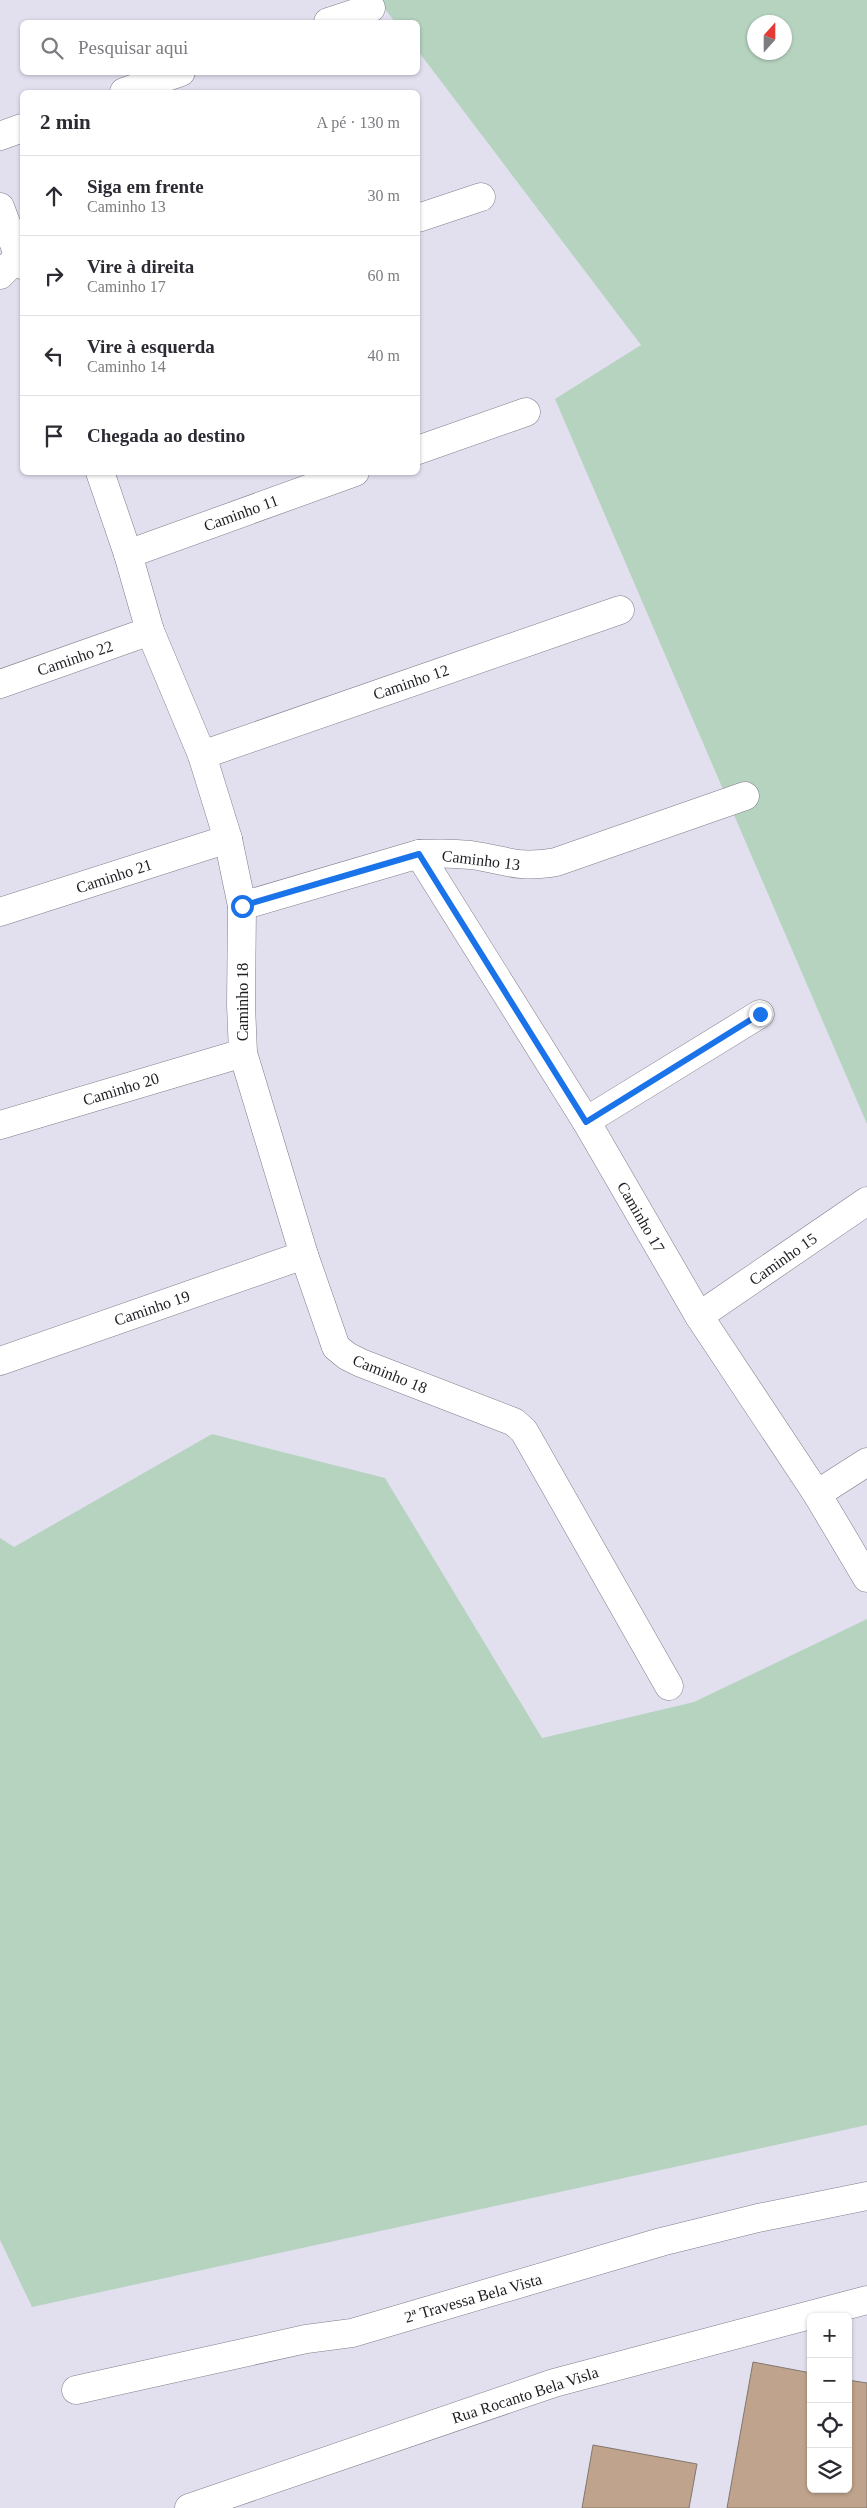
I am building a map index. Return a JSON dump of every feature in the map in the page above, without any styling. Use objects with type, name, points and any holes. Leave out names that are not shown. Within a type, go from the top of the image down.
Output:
[{"type":"street","points":[[334,20],[371,8]]},
{"type":"street","points":[[130,90],[172,75]]},
{"type":"street","points":[[0,136],[20,129]]},
{"type":"street","points":[[420,217],[481,197]]},
{"type":"street","points":[[0,207],[20,258]]},
{"type":"street","points":[[0,275],[20,262]]},
{"type":"street","points":[[420,449],[526,412]]},
{"type":"street","name":"Caminho 18","points":[[101,475],[128,554],[150,631],[202,755],[228,839],[242,906],[242,1053],[304,1256],[336,1347],[346,1356],[514,1422],[524,1431],[669,1686]]},
{"type":"street","name":"Caminho 11","points":[[128,554],[347,475]]},
{"type":"street","name":"Caminho 12","points":[[202,755],[620,610]]},
{"type":"street","name":"Caminho 22","points":[[0,684],[150,631]]},
{"type":"street","name":"Caminho 13","points":[[242,906],[419,854],[447,853],[473,856],[516,866],[536,866],[556,862],[744,796]]},
{"type":"street","name":"Caminho 21","points":[[0,912],[228,839]]},
{"type":"street","name":"Caminho 17","points":[[419,854],[586,1122],[699,1316],[817,1494],[867,1578]]},
{"type":"street","points":[[586,1122],[760,1014]]},
{"type":"street","name":"Caminho 20","points":[[0,1124],[242,1053]]},
{"type":"street","name":"Caminho 15","points":[[699,1316],[867,1201]]},
{"type":"street","name":"Caminho 19","points":[[0,1361],[304,1256]]},
{"type":"street","points":[[817,1494],[867,1462]]},
{"type":"street","name":"2ª Travessa Bela Vista","points":[[76,2390],[306,2339],[352,2333],[661,2242],[758,2218],[867,2196]]},
{"type":"street","name":"Rua Rocanto Bela Visla","points":[[188,2508],[554,2383],[867,2300]]},
{"type":"green space","points":[[378,0],[867,0],[867,1124],[555,399],[641,345],[420,54],[420,20],[393,20]]},
{"type":"green space","points":[[212,1434],[385,1478],[542,1738],[694,1702],[867,1619],[867,2125],[32,2307],[0,2240],[0,1538],[14,1547]]},
{"type":"building","points":[[753,2362],[807,2372],[807,2493],[852,2493],[852,2381],[867,2383],[867,2508],[727,2508]]},
{"type":"building","points":[[593,2445],[697,2464],[689,2508],[582,2508]]},
{"type":"route","points":[[242,906],[419,854],[586,1122],[760,1014]]}]
